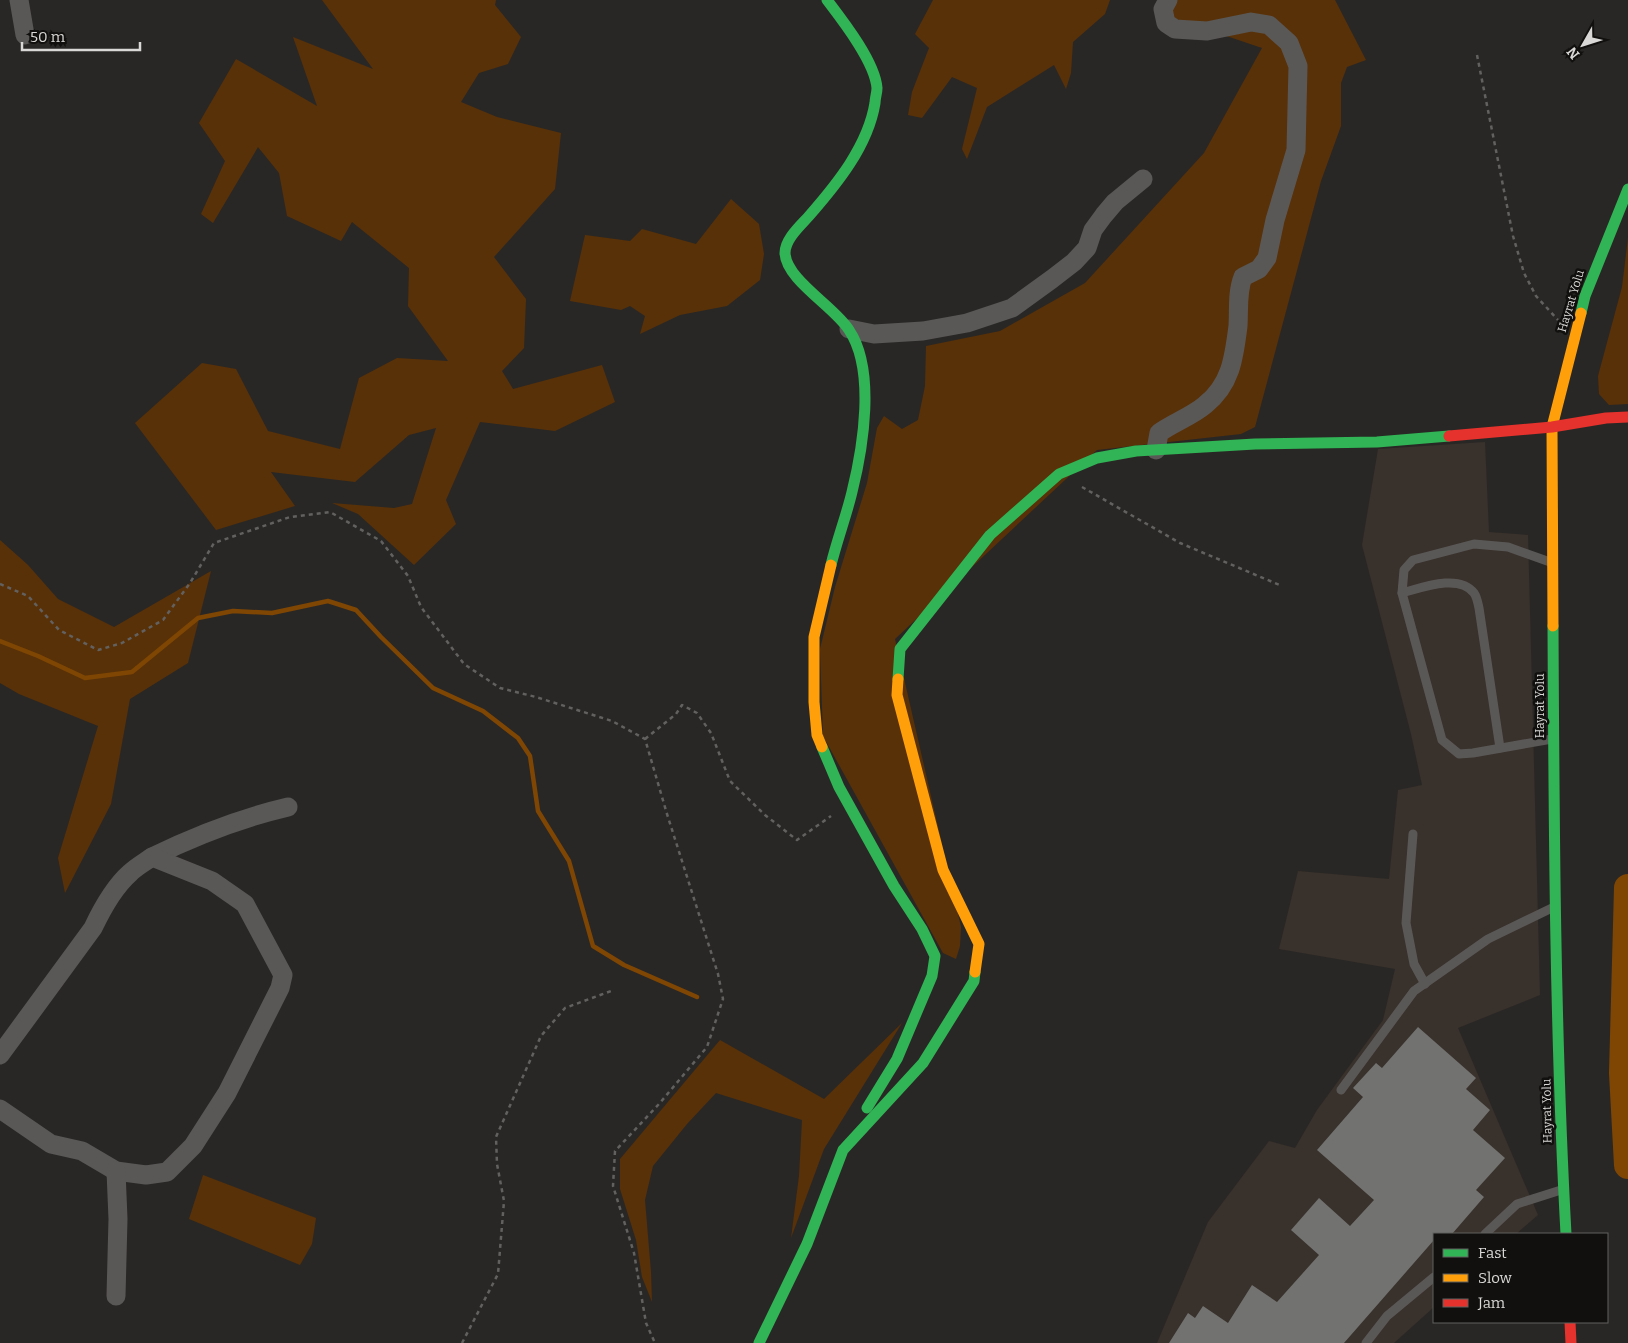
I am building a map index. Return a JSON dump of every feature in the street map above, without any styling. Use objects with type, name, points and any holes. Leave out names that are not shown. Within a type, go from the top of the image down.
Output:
[{"type":"street","points":[[19,0],[25,35]]},
{"type":"street","points":[[759,1343],[807,1244],[843,1150],[897,1059],[932,976],[934,956],[922,929],[894,886],[839,787],[816,735],[814,638],[834,551],[852,494],[861,448],[864,410],[864,369],[858,346],[849,329],[790,270],[785,252],[791,238],[836,185],[860,146],[872,114],[877,88],[872,68],[849,29],[827,0]]},
{"type":"street","points":[[1156,450],[1159,433],[1204,406],[1224,385],[1235,353],[1240,285],[1243,277],[1259,269],[1268,258],[1275,220],[1296,150],[1298,66],[1289,43],[1270,25],[1250,22],[1207,31],[1175,29],[1166,23],[1163,10],[1168,0]]},
{"type":"street","points":[[849,329],[874,334],[922,331],[967,323],[1012,308],[1074,262],[1087,248],[1093,230],[1104,214],[1115,202],[1143,179]]},
{"type":"street","name":"Hayrat Yolu","points":[[1566,1233],[1556,906],[1552,427],[1585,296],[1628,189]]},
{"type":"street","points":[[843,1150],[923,1063],[974,981],[979,944],[943,870],[897,695],[900,649],[990,535],[1059,474],[1097,458],[1136,451],[1255,444],[1377,442],[1552,427],[1606,418],[1628,417]]},
{"type":"street","points":[[0,1055],[93,928],[102,908],[129,873],[152,856],[181,843],[264,812],[288,807]]},
{"type":"street","points":[[4,1119],[51,1144],[82,1151],[116,1171],[146,1175],[167,1172],[193,1146],[227,1093],[280,988],[282,975],[245,904],[212,881],[152,856]]},
{"type":"street","points":[[116,1171],[118,1219],[116,1296]]},
{"type":"street","points":[[1570,1323],[1571,1343]]},
{"type":"lane","points":[[1553,562],[1508,547],[1474,544],[1413,560],[1404,570],[1402,594],[1442,740],[1459,754],[1554,738]]},
{"type":"lane","points":[[1402,594],[1440,584],[1460,583],[1474,592],[1480,608],[1500,748]]},
{"type":"lane","points":[[1412,834],[1406,922],[1414,964],[1425,984]]},
{"type":"lane","points":[[1342,1090],[1414,991],[1488,939],[1556,906]]},
{"type":"lane","points":[[1486,1233],[1517,1204],[1564,1189]]},
{"type":"lane","points":[[1366,1343],[1388,1316],[1433,1278]]},
{"type":"path","points":[[1477,55],[1513,236],[1524,272],[1536,296],[1574,337]]},
{"type":"path","points":[[1059,474],[1180,543],[1282,586]]},
{"type":"path","points":[[0,584],[28,596],[59,630],[98,650],[122,643],[163,620],[190,583],[214,543],[290,517],[330,512],[381,541],[408,576],[421,607],[464,664],[500,688],[536,697],[612,721],[645,739],[718,974],[723,999],[707,1047],[659,1104],[615,1151],[613,1186],[634,1253],[646,1323],[655,1343]]},
{"type":"path","points":[[645,739],[676,714],[682,705],[697,713],[711,733],[730,781],[765,815],[797,840],[848,803]]},
{"type":"path","points":[[462,1343],[498,1274],[504,1201],[497,1164],[496,1137],[541,1036],[565,1008],[611,991]]},
{"type":"shaded area","points":[[322,0],[496,0],[495,5],[521,37],[508,64],[479,73],[461,102],[497,117],[561,133],[555,189],[494,257],[526,299],[524,348],[502,371],[513,389],[602,365],[615,402],[555,431],[480,422],[446,500],[456,524],[414,565],[358,514],[332,503],[394,508],[412,504],[436,428],[409,435],[355,482],[271,472],[295,506],[216,530],[135,423],[202,363],[236,369],[268,431],[340,449],[359,378],[397,358],[448,361],[408,306],[409,268],[352,222],[341,241],[287,216],[279,173],[258,147],[213,223],[201,214],[225,161],[199,123],[236,59],[317,106],[293,37],[373,69]]},
{"type":"shaded area","points":[[933,0],[1110,0],[1105,14],[1073,42],[1071,73],[1066,89],[1054,65],[987,107],[967,159],[962,149],[977,88],[952,77],[922,118],[908,115],[912,92],[929,48],[915,34]]},
{"type":"shaded area","points":[[1173,0],[1335,0],[1366,60],[1347,67],[1341,83],[1341,126],[1321,181],[1255,427],[1241,434],[1097,450],[895,639],[961,927],[960,946],[956,959],[943,953],[823,736],[820,649],[835,587],[867,483],[877,428],[884,416],[902,429],[918,420],[925,386],[926,346],[1000,331],[1085,283],[1204,153],[1262,48],[1170,17]]},
{"type":"shaded area","points":[[731,199],[759,224],[764,254],[760,280],[727,306],[680,315],[640,334],[645,316],[630,306],[621,310],[570,301],[585,235],[630,241],[642,229],[696,244]]},
{"type":"shaded area","points":[[1628,238],[1628,404],[1609,405],[1599,394],[1598,376],[1622,287]]},
{"type":"shaded area","points":[[1485,442],[1489,532],[1528,535],[1540,995],[1458,1028],[1538,1215],[1517,1233],[1433,1233],[1433,1308],[1394,1343],[1157,1343],[1208,1222],[1269,1141],[1295,1148],[1317,1110],[1383,1020],[1395,969],[1279,949],[1298,871],[1389,879],[1398,790],[1422,785],[1411,734],[1362,545],[1378,449]]},
{"type":"shaded area","points":[[0,540],[28,565],[58,599],[114,627],[211,571],[188,663],[130,699],[111,804],[65,893],[58,858],[98,726],[19,694],[0,683]]},
{"type":"shaded area","points":[[902,1023],[824,1149],[791,1238],[799,1176],[802,1120],[716,1093],[687,1124],[653,1166],[645,1200],[652,1302],[642,1277],[636,1240],[620,1189],[620,1159],[720,1040],[824,1099]]},
{"type":"shaded area","points":[[203,1175],[316,1218],[312,1244],[300,1265],[189,1219]]},
{"type":"building","points":[[1418,1027],[1476,1078],[1466,1089],[1490,1110],[1473,1130],[1505,1158],[1476,1190],[1484,1197],[1453,1233],[1433,1233],[1433,1241],[1344,1343],[1169,1343],[1188,1313],[1195,1318],[1203,1306],[1228,1323],[1252,1285],[1277,1302],[1319,1255],[1291,1230],[1319,1198],[1350,1226],[1374,1200],[1317,1150],[1363,1097],[1353,1088],[1376,1063],[1382,1068]]},
{"type":"waterway","points":[[0,641],[85,678],[132,672],[198,618],[233,611],[272,613],[328,601],[356,610],[433,688],[483,711],[518,738],[530,756],[538,811],[569,861],[593,946],[624,965],[697,997]]},
{"type":"waterway","points":[[1628,888],[1623,1073],[1628,1165]]},
{"type":"traffic: fast","points":[[827,0],[865,54],[871,66],[877,88],[875,103],[866,134],[850,164],[790,238],[785,253],[787,263],[793,273],[849,330],[857,347],[862,366],[865,387],[865,409],[860,454],[850,501],[831,565]]},
{"type":"traffic: fast","points":[[1581,313],[1585,296],[1628,189]]},
{"type":"traffic: fast","points":[[898,679],[900,649],[990,535],[1059,474],[1097,458],[1136,451],[1255,444],[1377,442],[1449,436]]},
{"type":"traffic: fast","points":[[1553,626],[1557,1006],[1566,1233]]},
{"type":"traffic: fast","points":[[822,747],[839,787],[894,886],[922,929],[935,956],[932,976],[897,1059],[867,1108]]},
{"type":"traffic: fast","points":[[759,1343],[807,1244],[843,1150],[923,1063],[974,981],[975,972]]},
{"type":"traffic: slow","points":[[1553,626],[1552,427],[1581,313]]},
{"type":"traffic: slow","points":[[822,747],[817,735],[814,702],[814,637],[831,565]]},
{"type":"traffic: slow","points":[[898,679],[897,695],[943,870],[979,944],[975,972]]},
{"type":"traffic: jam","points":[[1449,436],[1552,427],[1606,418],[1628,417]]},
{"type":"traffic: jam","points":[[1570,1323],[1571,1343]]}]
